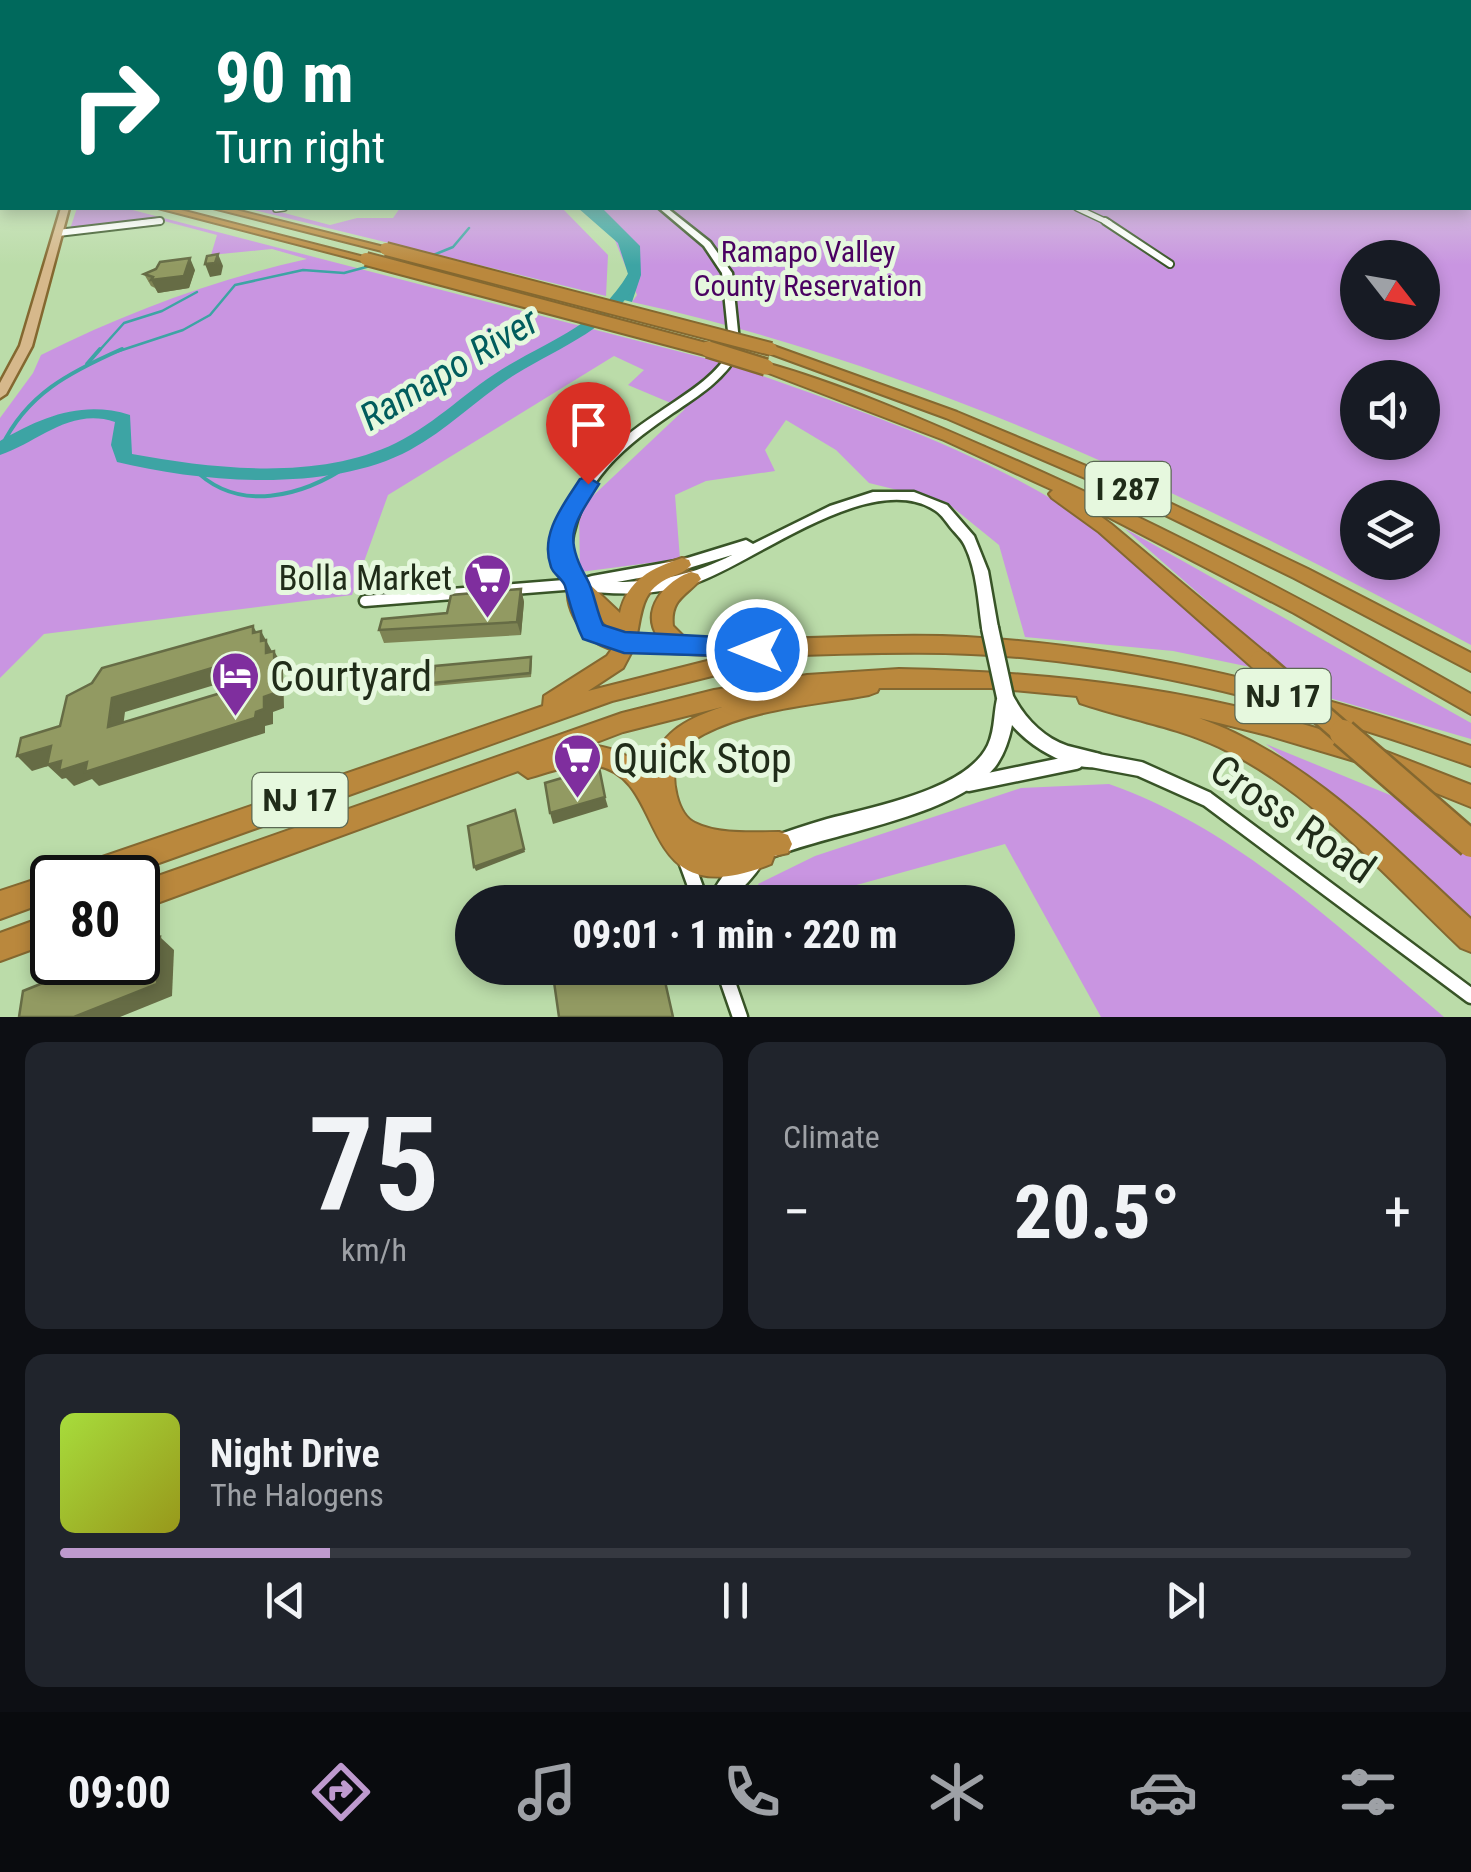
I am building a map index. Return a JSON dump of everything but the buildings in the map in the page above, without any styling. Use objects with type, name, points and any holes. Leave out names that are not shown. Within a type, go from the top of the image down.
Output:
[{"type":"highway","name":"I 287","points":[[171,210],[769,358],[1040,476],[1174,541],[1471,706]]},
{"type":"highway","name":"I 287","points":[[226,210],[386,249],[923,402],[1078,466],[1275,560],[1471,663]]},
{"type":"highway","points":[[905,418],[1025,476],[1074,505],[1471,844]]},
{"type":"highway","points":[[520,723],[606,672],[624,636],[640,588],[660,572],[686,572]]},
{"type":"highway","points":[[679,646],[662,629],[662,607],[686,572]]},
{"type":"highway","points":[[578,584],[577,597],[593,632],[718,650],[836,648]]},
{"type":"highway","name":"NJ 17","points":[[144,855],[520,723],[686,672],[836,648],[961,645],[1118,661],[1309,704],[1471,756]]},
{"type":"highway","points":[[683,854],[660,782],[662,767],[674,743],[696,727],[781,703],[926,674]]},
{"type":"highway","name":"NJ 17","points":[[160,889],[622,723],[695,702],[806,682],[926,674],[1108,689],[1268,724],[1393,765],[1471,796]]},
{"type":"highway","points":[[969,676],[1128,706],[1207,731],[1251,752],[1306,788],[1471,938]]},
{"type":"highway","points":[[1268,724],[1471,806]]},
{"type":"highway","points":[[438,788],[568,757],[606,757],[626,765],[642,781],[662,828],[683,854],[721,865],[770,850]]},
{"type":"highway","points":[[675,824],[717,840],[770,850]]},
{"type":"highway","points":[[0,905],[30,895]]},
{"type":"highway","points":[[0,947],[30,936]]},
{"type":"main road","points":[[0,394],[16,370],[64,210]]},
{"type":"street","points":[[640,588],[578,584],[562,566],[563,523],[571,504],[612,456],[716,378],[736,351],[727,273],[706,244],[664,210]]},
{"type":"street","points":[[1082,210],[1098,216],[1170,264]]},
{"type":"street","points":[[58,232],[160,222]]},
{"type":"street","points":[[0,374],[16,370]]},
{"type":"street","points":[[364,600],[686,572],[858,498],[902,496],[944,511],[974,549],[1005,697],[1000,739],[988,762],[948,790]]},
{"type":"street","points":[[1005,697],[1034,738],[1063,754],[1094,760]]},
{"type":"street","name":"Cross Road","points":[[770,850],[1006,774],[1094,760],[1140,769],[1208,799],[1471,996]]},
{"type":"street","points":[[730,885],[770,850]]},
{"type":"street","points":[[683,854],[695,885]]},
{"type":"street","points":[[730,985],[740,1017]]},
{"type":"green space","points":[[76,210],[133,210],[735,366],[903,428],[1025,484],[1089,523],[1255,668],[1173,651],[1025,637],[999,545],[946,502],[869,483],[836,450],[786,420],[765,450],[775,471],[706,481],[675,495],[680,559],[580,572],[579,509],[685,409],[628,385],[644,370],[614,356],[388,495],[352,595],[44,634],[0,678],[0,418],[33,373],[41,355],[171,299],[307,259],[272,249],[211,255],[217,235],[160,220],[70,229]]},
{"type":"green space","points":[[254,210],[273,210],[330,225],[357,218],[393,218],[399,210],[564,210],[608,255],[606,296]]},
{"type":"green space","name":"Ramapo Valley County Reservation","points":[[603,210],[1471,210],[1471,645],[1347,580],[1440,580],[1440,480],[1340,480],[1340,576],[1167,491],[957,401],[851,363],[632,302],[637,295]]},
{"type":"green space","points":[[1124,528],[1471,723],[1471,739],[1312,693]]},
{"type":"green space","points":[[1266,744],[1407,802],[1471,856],[1471,922],[1338,800]]},
{"type":"green space","points":[[1109,784],[1201,827],[1327,917],[1444,1017],[1101,1017],[1005,844],[857,885],[758,884],[815,856],[1021,788]]},
{"type":"water","points":[[580,210],[604,210],[640,246],[641,275],[632,302],[616,298],[628,274],[618,243]]},
{"type":"waterway","points":[[431,256],[453,247],[469,228]]},
{"type":"waterway","points":[[116,352],[183,330],[210,315],[235,285],[303,270],[344,273],[370,266]]},
{"type":"waterway","name":"Ramapo River","points":[[0,449],[60,419],[92,413],[124,419],[120,445],[124,458],[155,464],[265,473],[340,467],[373,459],[417,438],[500,377],[598,320],[613,307],[633,277]]},
{"type":"waterway","points":[[98,352],[124,323],[162,311],[197,292]]},
{"type":"waterway","points":[[87,364],[100,349]]},
{"type":"waterway","points":[[1,448],[23,413],[51,387],[122,349]]},
{"type":"waterway","points":[[192,467],[229,491],[270,496],[313,485],[352,463]]},
{"type":"place","name":"Bolla Market","points":[[487,620]]},
{"type":"place","name":"Courtyard","points":[[235,718]]},
{"type":"place","name":"Quick Stop","points":[[578,800]]},
{"type":"route","points":[[588,484],[571,504],[563,523],[561,548],[562,566],[567,577],[578,584],[577,597],[593,632],[624,643],[757,650]]}]
